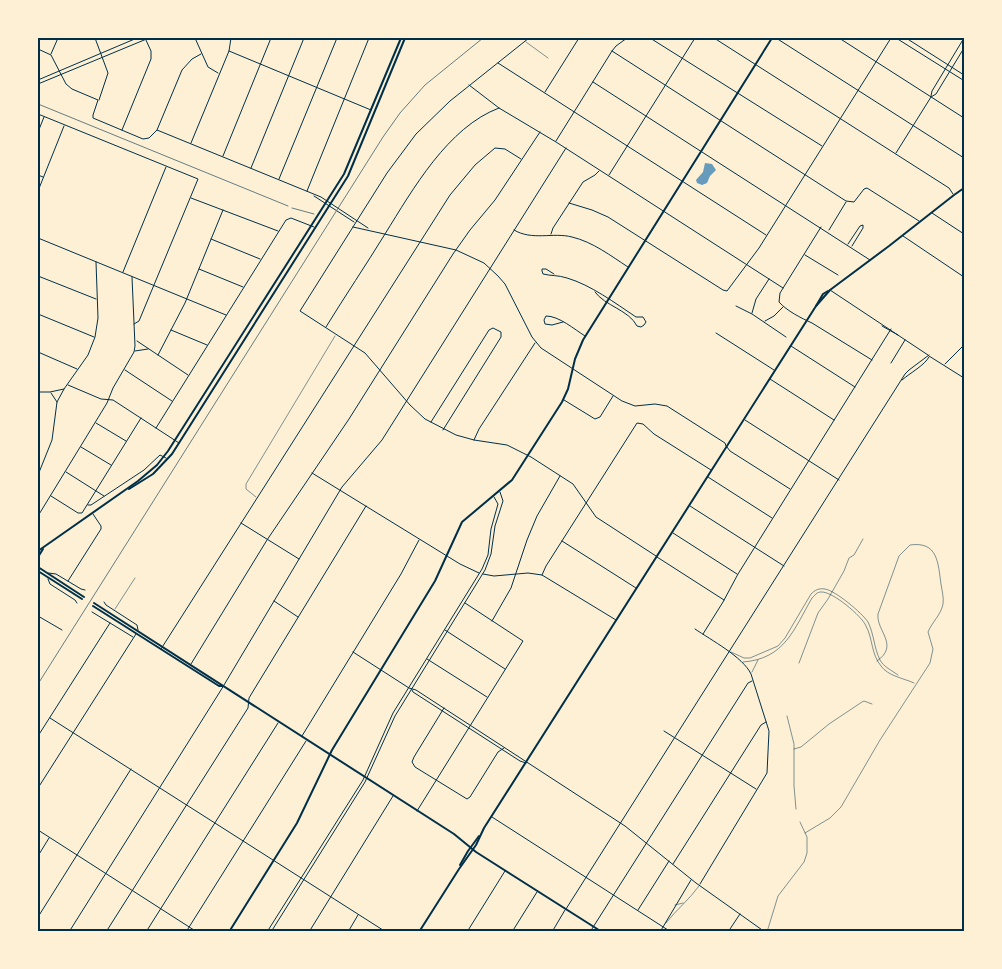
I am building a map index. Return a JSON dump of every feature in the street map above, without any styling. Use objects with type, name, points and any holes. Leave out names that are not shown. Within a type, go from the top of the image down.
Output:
[{"type":"main road","points":[[120,494],[153,474],[168,460],[315,228],[345,172],[401,38]]},
{"type":"main road","points":[[38,551],[145,476],[164,457],[311,226],[351,168],[405,38]]},
{"type":"main road","points":[[229,932],[303,811],[330,754],[435,581],[462,522],[512,480],[563,400],[577,353],[586,336],[772,38]]},
{"type":"main road","points":[[419,932],[823,294],[871,260],[964,188]]},
{"type":"main road","points":[[38,557],[43,547]]},
{"type":"main road","points":[[38,567],[83,598],[38,571]]},
{"type":"main road","points":[[94,604],[160,649],[220,683],[248,703],[456,836],[505,871],[602,932]]},
{"type":"main road","points":[[137,632],[162,646],[190,666]]},
{"type":"street","points":[[51,54],[58,38]]},
{"type":"street","points":[[95,38],[108,76],[92,115],[94,118],[145,139],[149,138],[157,130],[182,70],[192,58],[201,54]]},
{"type":"street","points":[[38,80],[136,38]]},
{"type":"street","points":[[122,130],[151,59],[151,51],[145,38]]},
{"type":"street","points":[[38,84],[145,38],[149,38]]},
{"type":"street","points":[[195,38],[208,67],[218,73]]},
{"type":"street","points":[[191,143],[228,51],[231,38]]},
{"type":"street","points":[[223,156],[271,38]]},
{"type":"street","points":[[250,168],[304,38]]},
{"type":"street","points":[[278,180],[337,38]]},
{"type":"street","points":[[306,192],[369,38]]},
{"type":"street","points":[[529,38],[440,109],[416,134],[392,165],[300,309],[300,312],[365,353],[419,414],[456,436],[509,446],[528,455],[576,488],[596,517],[724,600]]},
{"type":"street","points":[[544,93],[579,38]]},
{"type":"street","points":[[556,142],[612,51],[627,38]]},
{"type":"street","points":[[650,38],[822,147]]},
{"type":"street","points":[[608,176],[695,38]]},
{"type":"street","points":[[714,38],[896,153],[949,188],[954,195]]},
{"type":"street","points":[[776,38],[964,158]]},
{"type":"street","points":[[839,38],[964,118]]},
{"type":"street","points":[[569,203],[604,215],[726,291],[767,235],[892,38]]},
{"type":"street","points":[[896,38],[964,80]]},
{"type":"street","points":[[906,38],[964,75]]},
{"type":"street","points":[[896,153],[931,97],[932,91],[964,38]]},
{"type":"street","points":[[525,41],[548,58]]},
{"type":"street","points":[[931,97],[936,94],[964,48]]},
{"type":"street","points":[[38,49],[51,54],[66,84],[72,89],[98,100]]},
{"type":"street","points":[[228,51],[375,112]]},
{"type":"street","points":[[612,51],[846,201],[854,202],[864,189],[868,188],[920,222]]},
{"type":"street","points":[[498,63],[767,235]]},
{"type":"street","points":[[593,82],[852,246],[871,260]]},
{"type":"street","points":[[469,85],[499,108],[566,148],[783,288]]},
{"type":"street","points":[[325,328],[423,176],[444,150],[477,119],[499,108]]},
{"type":"street","points":[[38,114],[198,179],[139,321],[134,324]]},
{"type":"street","points":[[38,132],[44,116]]},
{"type":"street","points":[[38,191],[65,125]]},
{"type":"street","points":[[157,130],[310,193],[371,230]]},
{"type":"street","points":[[190,666],[267,540],[456,250],[495,200],[540,132]]},
{"type":"street","points":[[160,649],[256,496],[454,189],[495,148],[502,148],[522,159]]},
{"type":"street","points":[[68,932],[160,787],[340,490],[354,471],[378,446],[566,148]]},
{"type":"street","points":[[123,273],[166,166]]},
{"type":"street","points":[[551,235],[553,228],[583,182],[595,175],[599,170]]},
{"type":"street","points":[[38,175],[43,177]]},
{"type":"street","points":[[190,198],[278,232]]},
{"type":"street","points":[[828,231],[846,201]]},
{"type":"street","points":[[328,203],[355,223]]},
{"type":"street","points":[[158,355],[186,299],[223,210]]},
{"type":"street","points":[[932,212],[964,234]]},
{"type":"street","points":[[156,428],[278,232],[289,218],[315,228]]},
{"type":"street","points":[[848,244],[860,226],[863,226],[852,246]]},
{"type":"street","points":[[353,227],[456,250],[476,258],[490,268],[507,287],[536,342],[547,353],[613,396],[632,405],[655,404],[667,406],[725,443],[729,450],[791,490]]},
{"type":"street","points":[[821,228],[783,288],[779,300],[783,306],[872,360]]},
{"type":"street","points":[[514,230],[520,234],[530,236],[568,236],[586,241],[629,267]]},
{"type":"street","points":[[902,236],[964,277]]},
{"type":"street","points":[[38,238],[226,315]]},
{"type":"street","points":[[211,239],[261,259]]},
{"type":"street","points":[[804,254],[838,276]]},
{"type":"street","points":[[38,475],[52,440],[58,402],[64,389],[88,355],[95,337],[98,318],[96,262]]},
{"type":"street","points":[[199,269],[244,287]]},
{"type":"street","points":[[554,274],[576,281],[609,299],[636,316],[644,318],[646,323],[644,326],[637,326],[634,320],[595,292]]},
{"type":"street","points":[[38,276],[97,299]]},
{"type":"street","points":[[38,516],[95,423],[134,352],[136,340],[132,277]]},
{"type":"street","points":[[752,314],[756,299],[769,278]]},
{"type":"street","points":[[830,290],[964,378]]},
{"type":"street","points":[[736,306],[752,314],[786,337]]},
{"type":"street","points":[[764,322],[774,316],[783,306]]},
{"type":"street","points":[[626,315],[629,312]]},
{"type":"street","points":[[38,314],[95,337]]},
{"type":"street","points":[[563,322],[548,325],[544,320],[548,316],[563,322],[586,336]]},
{"type":"street","points":[[431,422],[490,330],[496,328],[501,332],[501,337],[443,430]]},
{"type":"street","points":[[171,330],[208,345]]},
{"type":"street","points":[[703,634],[738,574],[891,330]]},
{"type":"street","points":[[716,333],[775,371]]},
{"type":"street","points":[[256,496],[246,489],[246,484],[336,334]]},
{"type":"street","points":[[136,340],[189,375]]},
{"type":"street","points":[[891,363],[905,340]]},
{"type":"street","points":[[474,440],[530,348],[536,342]]},
{"type":"street","points":[[944,365],[964,345]]},
{"type":"street","points":[[791,346],[856,387]]},
{"type":"street","points":[[134,352],[148,349]]},
{"type":"street","points":[[38,352],[78,369]]},
{"type":"street","points":[[552,932],[902,381],[912,371],[924,364],[929,356]]},
{"type":"street","points":[[123,370],[172,401]]},
{"type":"street","points":[[770,379],[835,420]]},
{"type":"street","points":[[68,385],[101,399],[108,399],[179,443]]},
{"type":"street","points":[[38,392],[64,389]]},
{"type":"street","points":[[50,392],[58,402]]},
{"type":"street","points":[[563,400],[595,419],[601,415],[613,396]]},
{"type":"street","points":[[50,496],[80,513],[87,505],[140,418]]},
{"type":"street","points":[[744,420],[839,480]]},
{"type":"street","points":[[542,575],[634,425],[639,422],[654,434],[712,471]]},
{"type":"street","points":[[95,423],[126,441]]},
{"type":"street","points":[[80,447],[111,466]]},
{"type":"street","points":[[87,505],[91,506],[105,497],[144,470],[160,455],[168,460]]},
{"type":"street","points":[[65,471],[105,497]]},
{"type":"street","points":[[312,473],[469,570],[500,576],[528,573],[542,575],[616,620]]},
{"type":"street","points":[[492,621],[511,588],[537,516],[560,476]]},
{"type":"street","points":[[708,477],[773,518]]},
{"type":"street","points":[[268,932],[366,778],[393,713],[483,574],[491,554],[495,526],[503,501],[499,492]]},
{"type":"street","points":[[271,932],[366,778],[395,716],[448,632],[479,573],[488,555],[498,504],[494,496]]},
{"type":"street","points":[[690,505],[784,566]]},
{"type":"street","points":[[106,932],[248,708],[248,703],[255,688],[366,506]]},
{"type":"street","points":[[68,581],[101,528],[92,513]]},
{"type":"street","points":[[240,523],[299,558]]},
{"type":"street","points":[[672,532],[738,574]]},
{"type":"street","points":[[302,737],[401,574],[419,539]]},
{"type":"street","points":[[799,663],[818,613],[832,593],[847,566],[849,558],[854,555],[863,539]]},
{"type":"street","points":[[562,541],[637,588]]},
{"type":"street","points":[[805,832],[830,818],[841,807],[931,660],[933,649],[928,632],[940,614],[943,603],[936,556],[926,546],[920,544],[910,545],[900,556],[878,616],[887,644],[886,652],[877,661]]},
{"type":"street","points":[[48,573],[56,574],[85,590]]},
{"type":"street","points":[[48,578],[49,584],[77,603]]},
{"type":"street","points":[[114,610],[135,578]]},
{"type":"street","points":[[730,652],[735,652],[742,657],[748,658],[776,648],[783,642],[812,593],[822,589],[832,593],[848,604],[867,620],[880,659],[884,665],[899,676],[916,684]]},
{"type":"street","points":[[743,662],[773,653],[784,645],[816,594],[824,592],[858,614],[866,626],[877,661],[887,672],[899,676]]},
{"type":"street","points":[[273,601],[299,617]]},
{"type":"street","points":[[38,788],[137,632],[137,625],[104,602]]},
{"type":"street","points":[[417,811],[523,641],[464,602]]},
{"type":"street","points":[[92,612],[134,637]]},
{"type":"street","points":[[38,616],[62,630]]},
{"type":"street","points":[[38,736],[110,622]]},
{"type":"street","points":[[664,925],[700,885],[767,770],[769,733],[751,674],[743,662],[695,629]]},
{"type":"street","points":[[445,630],[506,669]]},
{"type":"street","points":[[354,652],[524,759],[526,763]]},
{"type":"street","points":[[427,658],[488,698]]},
{"type":"street","points":[[751,674],[755,662],[760,658]]},
{"type":"street","points":[[590,932],[748,683],[752,680]]},
{"type":"street","points":[[412,689],[413,692],[502,750],[621,823],[691,879],[766,932],[778,896],[806,856],[808,844],[800,822]]},
{"type":"street","points":[[794,749],[801,747],[829,724],[862,702],[872,704]]},
{"type":"street","points":[[444,708],[412,761],[415,767],[464,798],[469,798],[498,752],[504,747]]},
{"type":"street","points":[[787,716],[794,749],[796,809]]},
{"type":"street","points":[[50,718],[386,932]]},
{"type":"street","points":[[146,932],[279,722]]},
{"type":"street","points":[[673,864],[761,725],[766,722]]},
{"type":"street","points":[[664,730],[757,790]]},
{"type":"street","points":[[186,932],[307,740]]},
{"type":"street","points":[[38,917],[131,768]]},
{"type":"street","points":[[308,932],[394,796]]},
{"type":"street","points":[[491,817],[613,895],[664,925],[671,932]]},
{"type":"street","points":[[38,830],[197,932]]},
{"type":"street","points":[[38,856],[49,838]]},
{"type":"street","points":[[638,910],[669,861]]},
{"type":"street","points":[[467,932],[505,871]]},
{"type":"street","points":[[660,932],[691,879]]},
{"type":"street","points":[[512,932],[537,891]]},
{"type":"street","points":[[675,904],[684,903]]},
{"type":"street","points":[[348,932],[359,914]]},
{"type":"street","points":[[728,932],[740,914]]},
{"type":"water","points":[[705,163],[712,164],[716,170],[710,176],[707,183],[702,185],[697,183],[696,180],[703,172]]},
{"type":"tram line","points":[[38,104],[288,206]]},
{"type":"tram line","points":[[292,208],[314,214]]},
{"type":"railway","points":[[38,684],[383,137],[400,113],[425,85],[483,38]]}]
